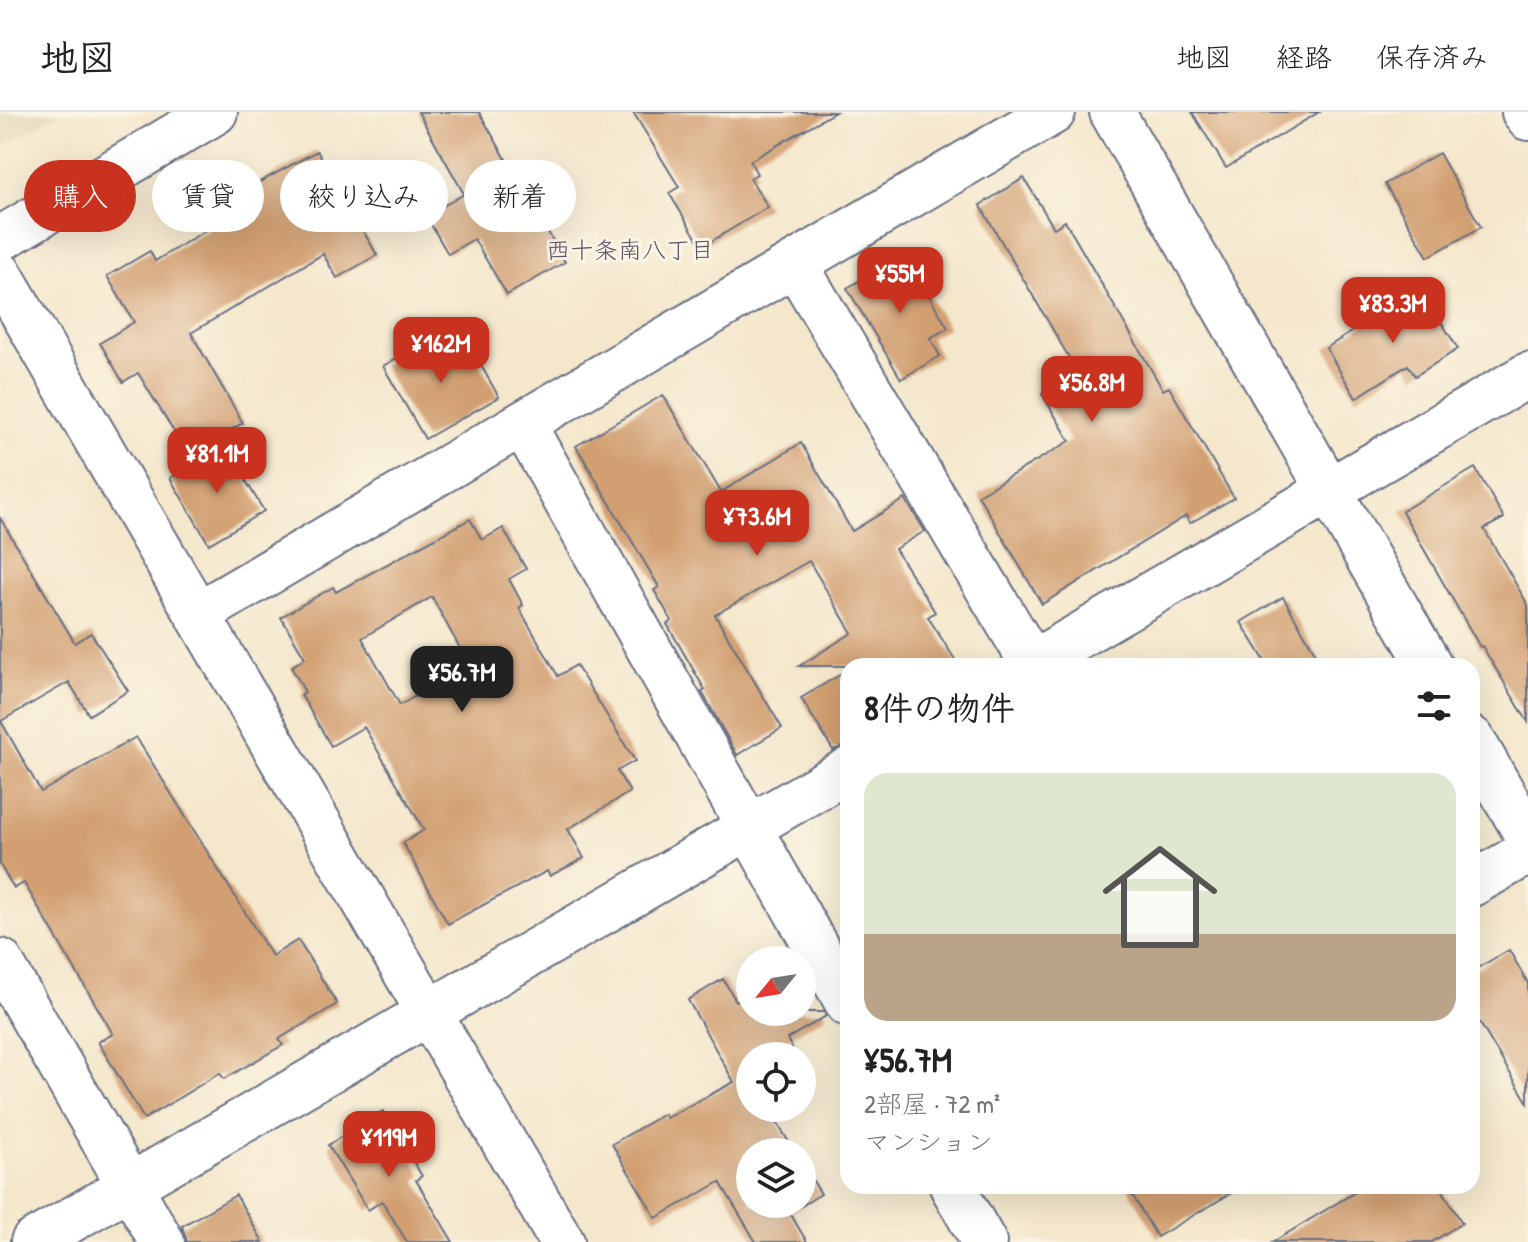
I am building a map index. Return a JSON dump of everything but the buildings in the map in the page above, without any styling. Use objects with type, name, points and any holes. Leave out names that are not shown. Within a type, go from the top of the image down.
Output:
[{"type":"street","points":[[0,239],[215,112]]},
{"type":"street","points":[[198,614],[1053,112]]},
{"type":"street","points":[[1112,112],[1425,658]]},
{"type":"street","points":[[1524,112],[1528,118]]},
{"type":"street","points":[[795,264],[1025,658]]},
{"type":"street","points":[[0,274],[562,1242]]},
{"type":"street","points":[[1039,658],[1528,375]]},
{"type":"street","points":[[523,424],[840,990]]},
{"type":"street","points":[[1480,753],[1528,837]]},
{"type":"street","points":[[33,1242],[840,775]]},
{"type":"street","points":[[1480,879],[1528,852]]},
{"type":"street","points":[[0,961],[162,1242]]},
{"type":"street","points":[[957,1194],[984,1242]]},
{"type":"shaded area","points":[[0,112],[61,112],[0,148]]},
{"type":"district","name":"西十条南八丁目","points":[[630,249]]}]
